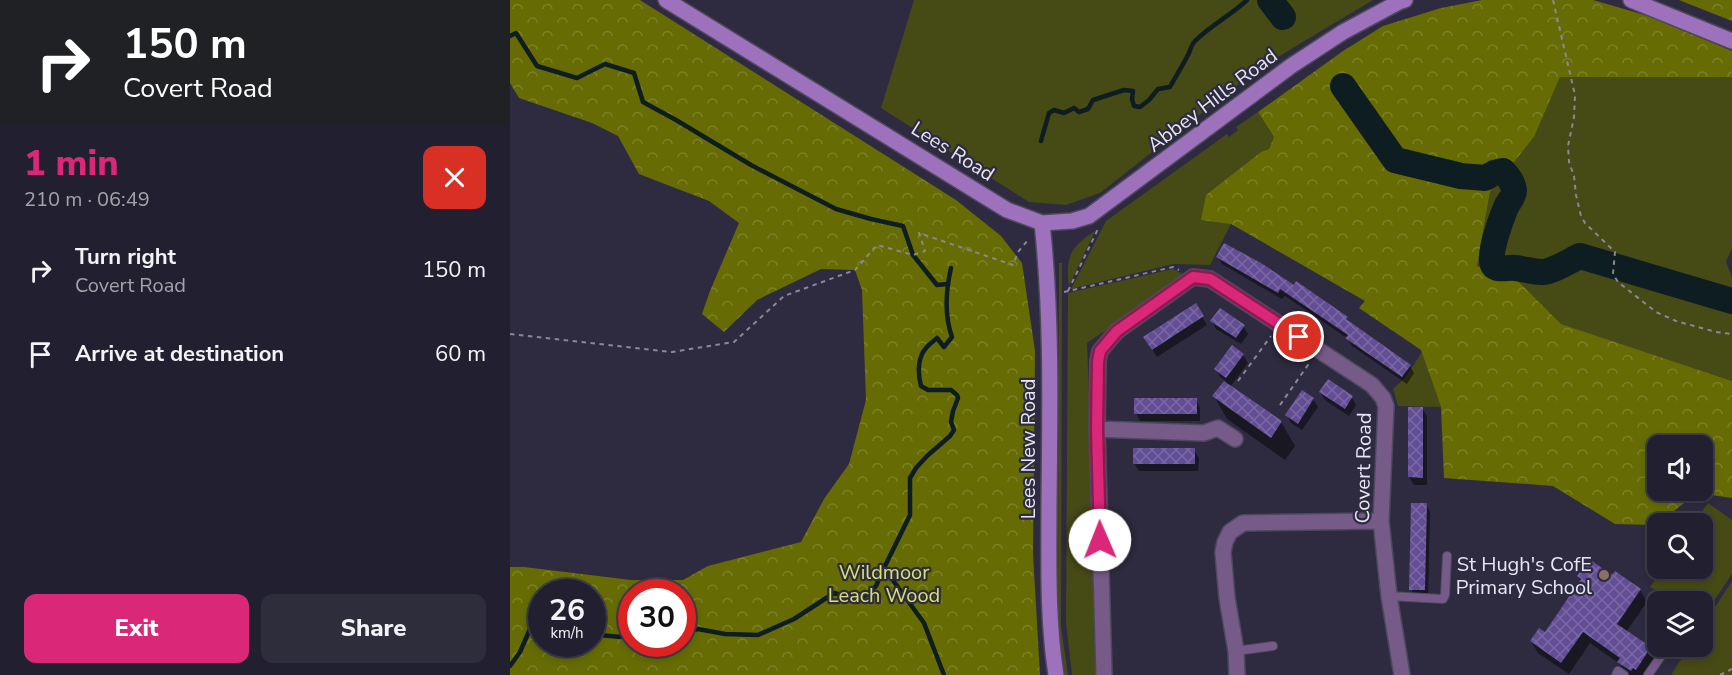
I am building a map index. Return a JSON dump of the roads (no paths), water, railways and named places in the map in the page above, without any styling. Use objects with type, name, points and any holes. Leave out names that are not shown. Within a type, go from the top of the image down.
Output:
[{"type":"main road","name":"Lees Road","points":[[666,0],[1007,210],[1042,223]]},
{"type":"main road","name":"Abbey Hills Road","points":[[1042,223],[1072,221],[1089,216],[1291,66],[1343,32],[1405,0]]},
{"type":"main road","points":[[1631,0],[1732,41]]},
{"type":"main road","name":"Lees New Road","points":[[1042,223],[1047,268],[1050,386],[1051,638],[1056,675]]},
{"type":"street","name":"Covert Road","points":[[1097,429],[1100,351],[1117,331],[1193,277],[1210,279],[1372,385],[1383,398],[1386,406],[1381,521],[1389,596],[1402,675]]},
{"type":"street","points":[[1104,675],[1097,429],[1204,433],[1218,428],[1234,438]]},
{"type":"street","points":[[1237,675],[1223,552],[1230,532],[1243,523],[1381,521]]},
{"type":"lane","points":[[1389,596],[1443,599],[1447,556]]},
{"type":"lane","points":[[1236,651],[1273,646]]},
{"type":"lane","points":[[1648,675],[1660,657]]},
{"type":"lane","points":[[1616,675],[1618,671],[1624,675]]},
{"type":"waterway","points":[[1041,141],[1049,113],[1054,110],[1064,113],[1074,108],[1079,112],[1088,109],[1093,100],[1124,90],[1133,91],[1134,106],[1140,107],[1158,89],[1170,87],[1195,41],[1247,0]]},
{"type":"waterway","points":[[1270,0],[1283,17]]},
{"type":"waterway","points":[[510,36],[516,33],[537,66],[577,78],[605,64],[634,73],[643,102],[751,165],[836,209],[903,226],[913,255],[937,285],[947,284]]},
{"type":"waterway","points":[[1343,86],[1395,160],[1461,176],[1485,178],[1503,171],[1507,175],[1514,192],[1504,212],[1493,245],[1492,260],[1495,267],[1539,272],[1556,268],[1580,256],[1732,301]]},
{"type":"waterway","points":[[944,675],[924,623],[884,568],[910,515],[910,478],[916,468],[954,430],[951,422],[957,395],[951,390],[928,390],[921,386],[919,372],[921,357],[927,347],[937,338],[944,347],[952,337],[947,302],[951,268]]},
{"type":"waterway","points":[[696,629],[725,634],[758,635],[794,619],[834,593],[860,600],[876,586],[884,568]]},
{"type":"waterway","points":[[510,666],[520,652],[528,634]]},
{"type":"waterway","points":[[606,636],[618,637]]},
{"type":"place","name":"St Hugh's CofE Primary School","points":[[1604,575]]},
{"type":"park label","name":"Wildmoor Leach Wood","points":[[884,584]]}]
